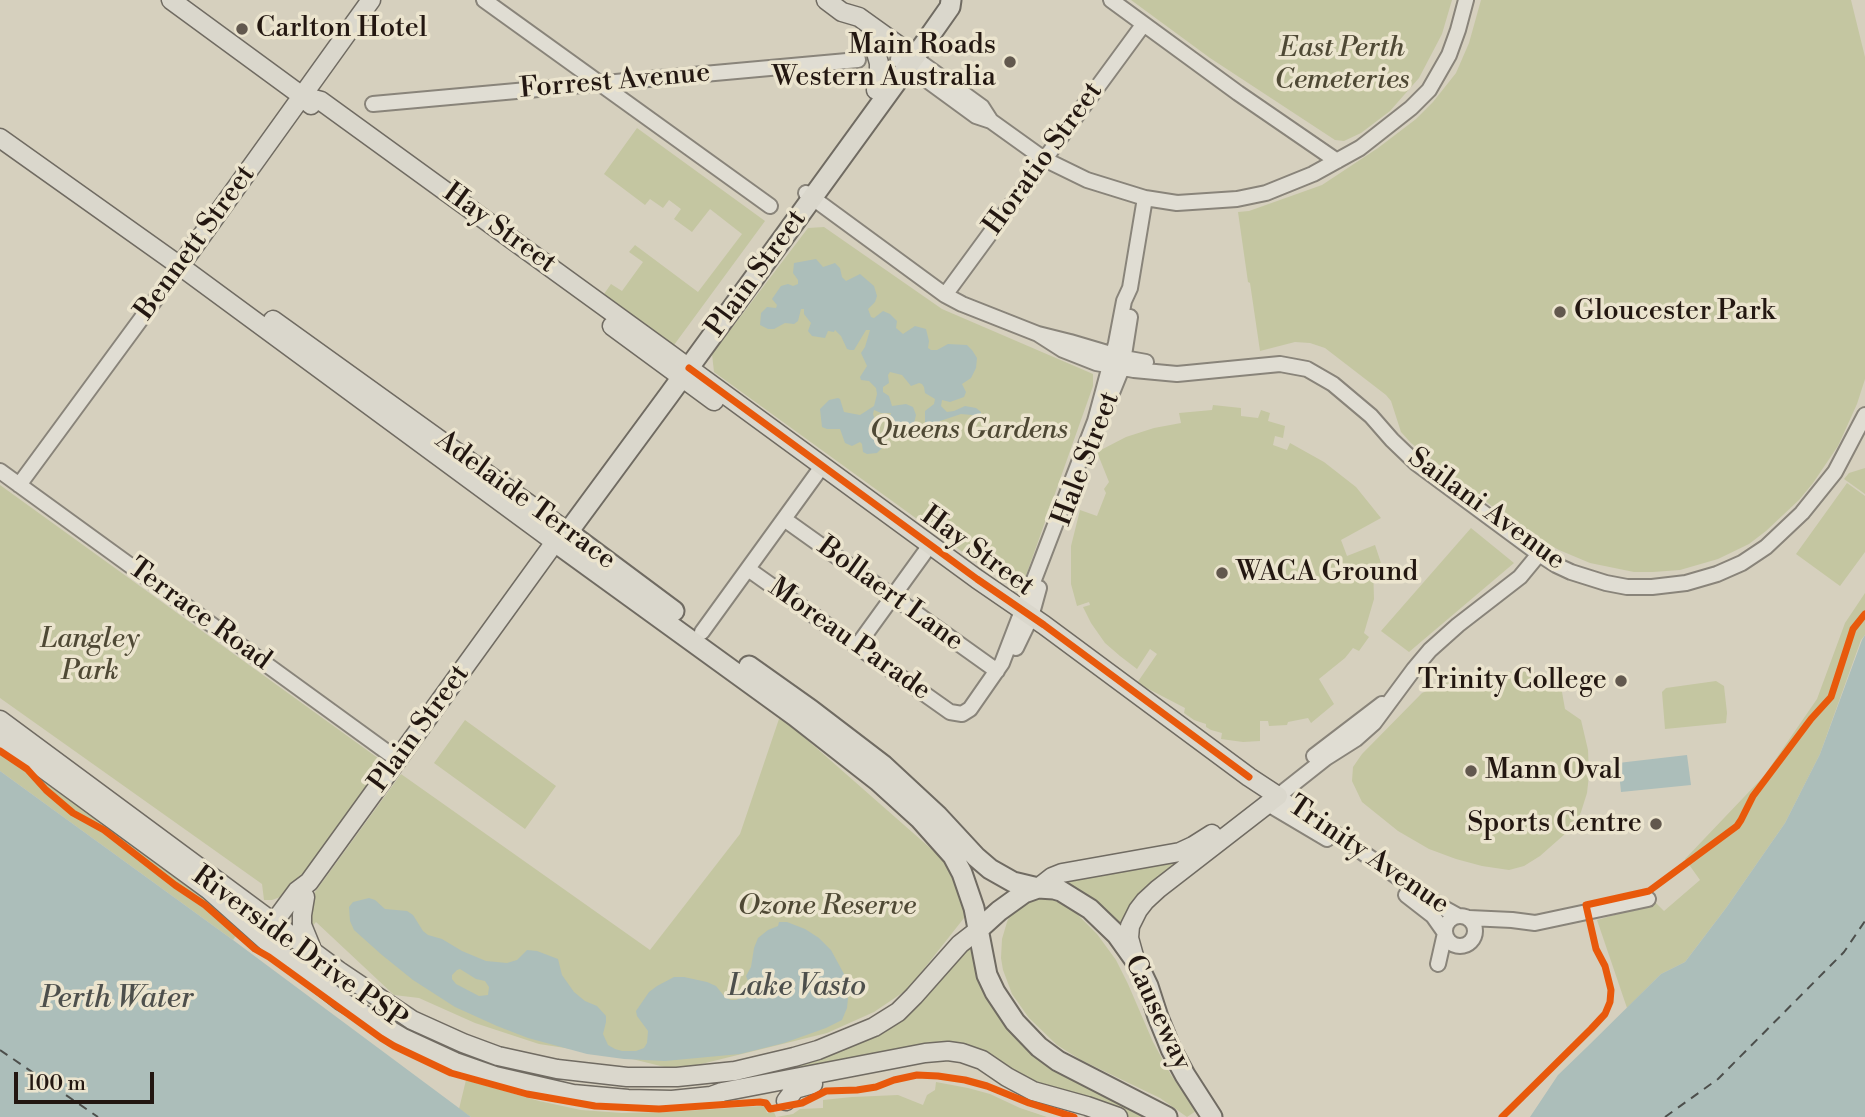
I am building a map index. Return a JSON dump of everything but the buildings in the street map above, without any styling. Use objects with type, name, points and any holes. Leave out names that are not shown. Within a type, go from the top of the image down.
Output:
[{"type":"highway","name":"Plain Street","points":[[561,533],[808,195],[944,0]]},
{"type":"highway","name":"Plain Street","points":[[808,195],[877,90],[950,8],[951,0]]},
{"type":"highway","name":"Adelaide Terrace","points":[[561,533],[811,710],[883,765],[990,869],[1013,882],[1038,888]]},
{"type":"highway","name":"Adelaide Terrace","points":[[561,533],[878,781],[920,819],[953,856],[968,888],[978,930]]},
{"type":"highway","points":[[978,930],[1004,907],[1024,893],[1038,888]]},
{"type":"highway","name":"Causeway","points":[[1038,888],[1061,891],[1090,909],[1117,935],[1137,963],[1171,1049],[1212,1117]]},
{"type":"highway","name":"Causeway","points":[[978,930],[987,975],[995,992],[1015,1022],[1040,1047],[1073,1070],[1167,1117]]},
{"type":"main road","name":"Hay Street","points":[[171,0],[302,96],[321,102],[681,369],[976,579],[1025,619]]},
{"type":"main road","name":"Bennett Street","points":[[183,262],[371,0]]},
{"type":"main road","points":[[826,0],[873,42],[906,58]]},
{"type":"main road","points":[[842,12],[859,17],[906,58]]},
{"type":"main road","points":[[873,42],[879,63],[877,90]]},
{"type":"main road","name":"Adelaide Terrace","points":[[0,124],[183,262],[561,533]]},
{"type":"main road","name":"Adelaide Terrace","points":[[0,138],[183,262]]},
{"type":"main road","name":"Hay Street","points":[[820,469],[925,552],[1249,777],[1268,797]]},
{"type":"main road","name":"Plain Street","points":[[267,941],[561,533]]},
{"type":"main road","points":[[0,720],[314,953],[412,1020],[498,1056],[557,1069],[590,1074],[663,1077],[735,1070],[825,1047],[874,1027],[898,1012],[960,944],[978,930]]},
{"type":"main road","points":[[0,737],[209,890],[341,1001],[403,1038],[465,1066],[495,1076],[573,1094],[672,1100],[710,1096],[936,1051],[962,1053],[982,1060],[1033,1091],[1118,1117]]},
{"type":"main road","points":[[1038,888],[1062,873],[1180,852],[1208,837],[1268,797]]},
{"type":"main road","points":[[1137,963],[1129,938],[1130,926],[1145,901],[1268,797]]},
{"type":"main road","points":[[304,890],[302,925],[314,953]]},
{"type":"main road","points":[[247,902],[279,903],[304,890]]},
{"type":"main road","points":[[710,1096],[723,1098],[762,1095],[782,1102],[800,1086],[863,1072],[876,1063]]},
{"type":"street","points":[[484,0],[770,206]]},
{"type":"street","points":[[1111,0],[1337,161]]},
{"type":"street","points":[[906,58],[976,116],[991,121],[1044,159],[1087,180],[1145,198],[1177,203],[1207,202],[1254,196],[1291,184],[1360,148],[1390,126],[1429,90],[1449,55],[1466,0]]},
{"type":"street","name":"Horatio Street","points":[[946,295],[1143,24]]},
{"type":"street","name":"Forrest Avenue","points":[[373,104],[858,61]]},
{"type":"street","name":"Sailani Avenue","points":[[808,195],[962,304],[1038,334],[1070,342],[1117,362],[1197,372],[1270,365],[1307,369],[1333,384],[1371,416],[1416,463],[1539,554],[1572,572],[1606,583],[1626,587],[1686,583],[1742,563],[1766,547],[1801,513],[1835,472],[1865,415]]},
{"type":"street","name":"Hale Street","points":[[950,712],[962,714],[970,709],[999,667],[1016,649],[1117,362],[1132,302],[1130,288],[1145,198]]},
{"type":"street","name":"Bennett Street","points":[[19,485],[183,262]]},
{"type":"street","points":[[702,632],[820,469]]},
{"type":"street","name":"Terrace Road","points":[[0,471],[398,760]]},
{"type":"street","name":"Bollaert Lane","points":[[784,519],[893,597],[999,667]]},
{"type":"street","points":[[857,646],[925,552]]},
{"type":"street","points":[[1268,797],[1394,695],[1430,650],[1520,577],[1539,554]]},
{"type":"street","name":"Moreau Parade","points":[[748,569],[950,712]]},
{"type":"street","name":"Trinity Avenue","points":[[1268,797],[1438,905],[1463,917],[1535,923],[1648,899]]},
{"type":"street","name":"Trinity Avenue","points":[[1268,797],[1431,913],[1445,933]]},
{"type":"street","points":[[1463,917],[1474,924],[1475,935],[1471,942],[1461,946],[1438,964],[1445,933],[1450,919],[1463,917]]},
{"type":"street","name":"Trinity Avenue","points":[[1475,935],[1500,920]]},
{"type":"street","points":[[1445,933],[1452,944],[1461,946]]},
{"type":"green space","name":"East Perth Cemeteries","points":[[1131,0],[1452,0],[1442,34],[1419,78],[1390,111],[1361,133],[1344,141],[1335,140],[1210,58]]},
{"type":"green space","name":"Gloucester Park","points":[[1481,0],[1851,0],[1865,57],[1865,379],[1838,446],[1813,483],[1766,531],[1749,544],[1718,559],[1680,570],[1634,572],[1590,563],[1559,550],[1525,532],[1411,443],[1401,432],[1391,401],[1386,395],[1325,348],[1295,342],[1260,351],[1238,212],[1249,211],[1322,185],[1416,119],[1456,73],[1469,43]]},
{"type":"green space","points":[[637,128],[765,221],[674,345],[604,294],[611,284],[622,291],[643,262],[629,252],[635,245],[698,292],[742,234],[710,209],[692,232],[674,219],[681,209],[669,200],[663,208],[650,199],[645,205],[604,174]]},
{"type":"green space","name":"Queens Gardens","points":[[824,227],[942,309],[1093,374],[1093,386],[1022,587],[982,566],[714,372],[712,354],[808,228]]},
{"type":"green space","name":"WACA Ground","points":[[1213,405],[1241,408],[1241,416],[1258,418],[1261,410],[1270,413],[1268,421],[1285,426],[1283,438],[1275,436],[1273,445],[1287,450],[1290,443],[1324,462],[1356,487],[1381,518],[1341,540],[1347,556],[1375,545],[1381,563],[1373,565],[1374,599],[1364,633],[1369,637],[1359,651],[1353,648],[1319,679],[1334,704],[1311,723],[1308,718],[1288,722],[1287,725],[1269,726],[1268,721],[1260,721],[1260,741],[1221,739],[1222,733],[1194,720],[1184,713],[1185,708],[1137,683],[1157,654],[1150,649],[1137,669],[1120,656],[1105,643],[1091,623],[1083,607],[1090,605],[1089,602],[1077,606],[1071,584],[1071,546],[1080,510],[1097,516],[1106,493],[1104,489],[1109,482],[1097,452],[1126,437],[1181,423],[1179,413],[1212,410]]},
{"type":"green space","points":[[1865,468],[1865,494],[1844,479],[1849,473]]},
{"type":"green space","points":[[1847,483],[1865,496],[1865,552],[1840,586],[1796,554]]},
{"type":"green space","name":"Langley Park","points":[[0,485],[382,761],[381,772],[294,888],[283,896],[264,900],[262,884],[0,698]]},
{"type":"green space","points":[[1471,528],[1514,563],[1409,652],[1381,631]]},
{"type":"green space","points":[[1865,593],[1865,635],[1820,754],[1785,823],[1685,962],[1661,974],[1627,1008],[1597,920],[1656,903],[1664,911],[1700,880],[1685,859],[1764,776],[1817,699],[1845,623]]},
{"type":"green space","name":"Mann Oval","points":[[1530,671],[1558,685],[1565,709],[1581,720],[1588,750],[1587,793],[1581,812],[1574,826],[1540,856],[1524,866],[1509,870],[1456,859],[1429,849],[1398,831],[1362,802],[1352,781],[1353,767],[1362,754],[1422,693],[1478,673]]},
{"type":"green space","points":[[1716,681],[1724,686],[1726,723],[1665,729],[1662,692],[1666,688]]},
{"type":"green space","name":"Ozone Reserve","points":[[780,716],[945,861],[963,898],[964,918],[908,989],[874,1012],[827,1033],[677,1070],[624,1057],[539,1044],[475,1023],[419,998],[394,995],[316,922],[308,931],[308,907],[315,892],[401,774],[650,950],[740,834]]},
{"type":"green space","points":[[465,720],[556,786],[525,829],[434,763]]},
{"type":"green space","points":[[0,744],[187,882],[242,927],[233,940],[0,771]]},
{"type":"green space","points":[[1192,852],[1136,900],[1121,926],[1061,879]]},
{"type":"green space","points":[[1053,896],[1069,906],[1097,934],[1116,960],[1153,1042],[1171,1075],[1196,1111],[1187,1117],[1160,1098],[1081,1060],[1057,1045],[1029,1018],[1012,994],[1001,958],[1002,939],[1007,922],[1010,915],[1029,897]]},
{"type":"green space","points":[[972,940],[998,1011],[1156,1117],[1127,1117],[1066,1097],[963,1049],[798,1075],[795,1067],[872,1034]]},
{"type":"green space","points":[[466,1080],[581,1110],[669,1112],[762,1106],[767,1113],[774,1112],[776,1117],[471,1117],[459,1109]]},
{"type":"green space","points":[[936,1082],[990,1094],[1047,1117],[776,1117],[793,1114],[800,1109],[823,1108],[823,1100],[852,1097],[898,1095],[923,1105],[927,1095],[935,1090]]},
{"type":"water","points":[[816,259],[823,267],[835,263],[846,281],[860,274],[874,286],[877,296],[868,309],[871,317],[874,318],[883,311],[890,314],[897,321],[896,328],[903,334],[915,326],[926,329],[928,348],[931,350],[948,344],[967,345],[977,358],[971,378],[962,384],[966,392],[964,397],[950,402],[942,400],[941,406],[947,412],[965,406],[976,408],[981,412],[980,420],[977,421],[972,415],[961,414],[940,421],[934,428],[928,428],[925,411],[934,404],[935,399],[925,393],[922,384],[911,386],[902,375],[890,372],[889,383],[883,387],[883,392],[889,396],[892,406],[906,404],[913,407],[916,415],[914,423],[921,431],[918,437],[911,436],[906,430],[901,434],[891,434],[888,425],[891,413],[874,410],[874,428],[883,439],[881,449],[877,453],[863,452],[860,442],[852,446],[845,443],[840,429],[822,427],[820,409],[829,400],[838,398],[844,412],[860,415],[874,406],[876,388],[860,377],[867,366],[861,353],[870,330],[866,330],[854,350],[850,350],[835,330],[828,331],[825,338],[812,336],[808,331],[811,323],[804,314],[804,309],[801,309],[798,321],[794,324],[785,323],[774,329],[760,325],[761,313],[767,307],[776,308],[777,305],[772,299],[781,286],[798,284],[793,273],[794,263]]},
{"type":"water","points":[[1865,635],[1865,1117],[1530,1117],[1558,1075],[1661,974],[1685,962],[1726,908],[1785,823],[1820,754]]},
{"type":"water","points":[[1687,755],[1691,785],[1621,792],[1618,763]]},
{"type":"water","name":"Perth Water","points":[[0,771],[233,940],[471,1117],[0,1117]]},
{"type":"water","name":"Lake Vasto","points":[[369,898],[385,909],[407,911],[428,935],[486,961],[507,963],[517,960],[527,950],[558,959],[562,975],[574,992],[597,1006],[606,1016],[603,1034],[608,1045],[622,1051],[644,1048],[648,1031],[636,1011],[649,992],[674,977],[707,982],[716,986],[731,1000],[746,995],[750,986],[746,976],[758,938],[778,926],[779,922],[805,929],[831,950],[844,974],[847,1008],[842,1020],[826,1028],[784,1043],[740,1054],[665,1061],[587,1054],[528,1038],[497,1026],[455,1007],[413,980],[354,930],[349,907],[353,902]],"holes":[[[460,969],[485,981],[489,987],[488,995],[479,996],[456,984],[452,975]]]},
{"type":"ferry route","points":[[1665,1117],[1718,1079],[1844,952],[1865,921]]},
{"type":"ferry route","points":[[0,1050],[98,1117]]},
{"type":"cycle path","points":[[689,368],[1249,777]]},
{"type":"cycle path","points":[[1502,1117],[1591,1029],[1605,1014],[1610,1002],[1611,990],[1605,966],[1596,949],[1586,905],[1649,891],[1737,826],[1753,796],[1831,697],[1853,629],[1865,614]]},
{"type":"cycle path","name":"Riverside Drive PSP","points":[[0,751],[27,769],[73,813],[104,830],[205,905],[255,949],[381,1038],[451,1073],[527,1094],[595,1106],[659,1109],[760,1102],[766,1103],[770,1109],[802,1103],[826,1091],[876,1087],[917,1075],[938,1076],[987,1086],[1074,1117]]},
{"type":"place","name":"Carlton Hotel","points":[[242,29]]},
{"type":"place","name":"Main Roads Western Australia","points":[[1010,62]]},
{"type":"place","name":"Gloucester Park","points":[[1560,312]]},
{"type":"place","name":"WACA Ground","points":[[1222,573]]},
{"type":"place","name":"Trinity College","points":[[1621,681]]},
{"type":"place","name":"Mann Oval","points":[[1471,771]]},
{"type":"place","name":"Sports Centre","points":[[1656,824]]}]
